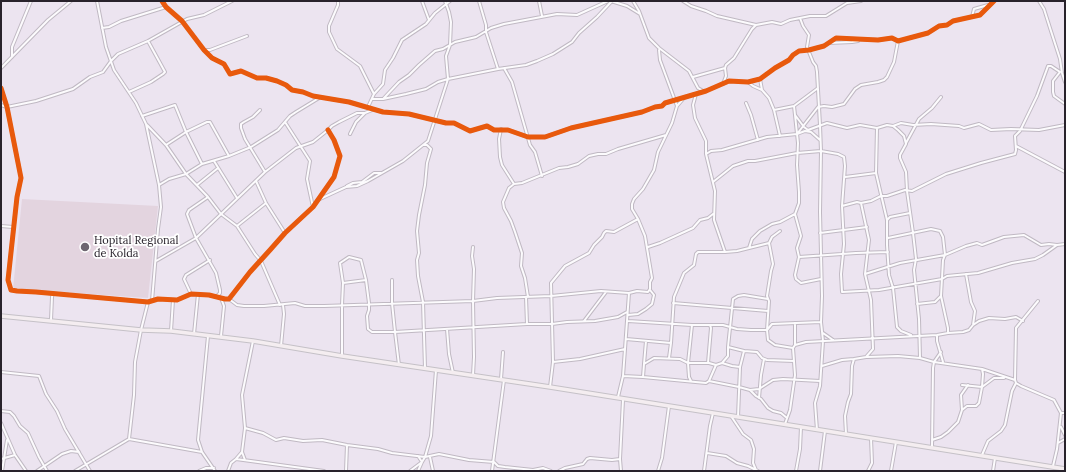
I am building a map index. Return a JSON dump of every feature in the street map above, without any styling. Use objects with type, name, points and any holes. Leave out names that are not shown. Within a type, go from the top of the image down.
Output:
[{"type":"main road","points":[[1,316],[141,330],[171,331],[253,341],[1065,469]]},
{"type":"street","points":[[12,58],[12,47],[32,1]]},
{"type":"street","points":[[1,68],[48,20],[70,1]]},
{"type":"street","points":[[97,1],[106,47],[114,70],[136,103],[146,124],[159,185],[161,207],[152,301]]},
{"type":"street","points":[[162,1],[166,7],[182,21],[204,50],[212,58],[224,64],[230,74],[241,71],[246,72],[257,78],[266,78],[277,81],[292,90],[320,98],[349,102],[383,112],[409,114],[454,123],[470,131],[487,126],[494,130],[508,130],[528,137],[545,137],[570,128],[642,112],[729,82],[748,82],[760,79],[774,68],[789,60],[799,51],[824,46],[836,38],[861,40],[892,38],[898,41],[928,33],[939,26],[947,25],[953,21],[980,15],[994,1]]},
{"type":"street","points":[[1,105],[7,107],[36,101],[73,89],[90,77],[103,72],[118,54],[148,41],[187,18],[204,15],[232,1]]},
{"type":"street","points":[[338,1],[338,5],[329,26],[329,32],[337,49],[360,66],[374,94]]},
{"type":"street","points":[[422,1],[429,20]]},
{"type":"street","points":[[319,200],[346,187],[357,186],[382,173],[403,161],[428,141],[448,80],[446,56],[450,45],[451,22],[445,1]]},
{"type":"street","points":[[368,107],[374,94],[383,84],[385,70],[402,40],[426,24],[435,13],[450,1]]},
{"type":"street","points":[[479,1],[486,25],[486,32],[498,69]]},
{"type":"street","points":[[539,1],[542,16]]},
{"type":"street","points":[[372,99],[383,99],[426,89],[438,82],[498,69],[526,65],[537,61],[572,42],[611,1]]},
{"type":"street","points":[[383,99],[399,82],[409,75],[418,65],[435,51],[455,42],[476,38],[491,28],[542,16],[557,14],[576,15],[611,1],[627,6],[640,14]]},
{"type":"street","points":[[633,1],[640,14],[649,38],[659,48],[689,71],[698,88],[703,91]]},
{"type":"street","points":[[683,1],[691,6],[717,16],[756,25],[772,22],[781,24],[810,16],[826,16],[847,3],[861,1]]},
{"type":"street","points":[[1039,1],[1044,9],[1060,59],[1060,70],[1065,82]]},
{"type":"street","points":[[972,17],[974,9],[989,5]]},
{"type":"street","points":[[102,28],[166,7]]},
{"type":"street","points":[[800,18],[802,26],[809,35],[807,45],[816,66],[821,141],[820,233],[821,322],[823,341],[822,366],[818,395],[815,403],[817,430]]},
{"type":"street","points":[[723,84],[726,76],[726,64],[734,58],[756,25]]},
{"type":"street","points":[[204,50],[210,50],[247,36]]},
{"type":"street","points":[[828,44],[861,40]]},
{"type":"street","points":[[129,92],[151,82],[165,72],[148,41]]},
{"type":"street","points":[[797,134],[818,108],[844,104],[855,89],[861,85],[884,80],[890,73],[894,62],[898,41]]},
{"type":"street","points":[[342,356],[343,283],[340,263],[349,257],[361,260],[366,280],[369,303],[367,316],[369,330],[372,332],[584,322],[618,317],[627,313],[638,314],[652,304],[654,295],[650,289],[650,282],[652,278],[645,236],[632,209],[632,204],[634,198],[643,189],[649,178],[676,114],[677,106],[660,60],[659,48]]},
{"type":"street","points":[[842,206],[857,202],[861,203],[871,201],[881,196],[887,196],[905,190],[912,191],[946,174],[1015,154],[1015,136],[1020,130],[1037,96],[1048,66],[1060,70]]},
{"type":"street","points":[[504,68],[512,82],[530,145],[534,152],[542,176]]},
{"type":"street","points":[[693,77],[725,68]]},
{"type":"street","points":[[1060,70],[1053,81],[1053,92],[1054,96],[1065,104]]},
{"type":"street","points":[[760,79],[762,90]]},
{"type":"street","points":[[748,82],[762,90],[769,98],[774,110],[780,136]]},
{"type":"street","points":[[1,88],[7,107],[21,178],[13,228],[8,280],[11,290],[148,302],[158,299],[173,300],[191,294],[198,294],[229,299],[237,305],[244,306],[282,305],[295,303],[305,306],[472,301],[601,291],[629,293],[638,291],[648,292],[650,289]]},
{"type":"street","points":[[774,110],[794,106],[818,88]]},
{"type":"street","points":[[696,93],[693,105],[696,118],[706,141],[706,154],[715,191],[714,220],[725,252]]},
{"type":"street","points":[[677,106],[685,97]]},
{"type":"street","points":[[920,358],[914,270],[916,259],[906,172],[900,155],[915,125],[923,114],[932,108],[941,97]]},
{"type":"street","points":[[159,185],[168,179],[186,174],[202,164],[229,156],[251,147],[278,130],[290,116],[320,98]]},
{"type":"street","points":[[746,103],[751,114],[758,140]]},
{"type":"street","points":[[142,116],[175,105],[186,132],[202,164]]},
{"type":"street","points":[[794,106],[800,192],[799,203],[795,214],[801,236],[797,248],[799,257],[795,275],[796,279],[801,283],[821,279]]},
{"type":"street","points":[[350,134],[356,122],[365,113],[373,109]]},
{"type":"street","points":[[260,110],[253,117],[241,124],[241,128],[245,139],[265,172]]},
{"type":"street","points":[[156,261],[196,238],[265,172],[296,148],[314,142],[332,126],[357,113],[365,113]]},
{"type":"street","points":[[795,115],[804,127],[821,141]]},
{"type":"street","points":[[166,145],[186,132],[210,122],[229,156]]},
{"type":"street","points":[[285,122],[300,146],[307,154],[310,161],[307,179],[313,207]]},
{"type":"street","points":[[808,130],[827,124],[848,128],[860,125],[877,128],[902,123],[915,125],[930,124],[959,126],[964,128],[979,124],[991,130],[1039,130],[1065,125]]},
{"type":"street","points":[[146,124],[166,145],[186,174],[208,197],[221,214],[237,226],[261,261],[282,305],[284,314],[281,346]]},
{"type":"street","points":[[893,126],[904,136],[906,144]]},
{"type":"street","points":[[877,128],[876,173],[887,220],[889,275],[893,288],[897,327],[901,331],[912,336]]},
{"type":"street","points":[[501,129],[498,139],[500,157],[502,165],[514,184]]},
{"type":"street","points":[[229,299],[250,272],[285,233],[313,207],[334,177],[340,156],[334,140],[328,130]]},
{"type":"street","points":[[706,154],[711,151],[722,150],[767,137],[797,134],[805,131],[811,132]]},
{"type":"street","points":[[527,324],[527,297],[525,278],[521,266],[522,253],[503,202],[509,188],[514,184],[522,184],[559,168],[578,164],[589,156],[606,154],[666,135]]},
{"type":"street","points":[[424,145],[427,145],[431,149],[427,163],[417,231],[419,254],[417,260],[418,276],[423,302],[425,368]]},
{"type":"street","points":[[1016,146],[1065,172]]},
{"type":"street","points":[[713,182],[739,163],[748,161],[755,162],[797,153],[821,151],[838,154],[844,157],[845,177],[842,206],[844,230],[841,274],[842,292],[893,288],[942,279],[947,276],[978,273],[1012,263],[1035,259],[1057,245]]},
{"type":"street","points":[[214,160],[237,198]]},
{"type":"street","points":[[197,185],[218,168]]},
{"type":"street","points":[[845,177],[876,173]]},
{"type":"street","points":[[256,181],[266,203],[285,233]]},
{"type":"street","points":[[208,197],[189,210],[187,214],[196,238],[210,260],[216,273],[220,290],[220,293],[216,297]]},
{"type":"street","points":[[237,226],[266,203]]},
{"type":"street","points":[[861,203],[870,240],[865,274],[869,290],[873,349],[866,357]]},
{"type":"street","points":[[887,220],[890,217],[911,213]]},
{"type":"street","points":[[647,248],[648,246],[660,243],[693,228],[700,220],[708,218],[714,214]]},
{"type":"street","points":[[749,248],[752,239],[760,231],[795,214]]},
{"type":"street","points":[[550,387],[553,362],[551,283],[565,266],[589,252],[606,231],[614,232],[638,219]]},
{"type":"street","points":[[1,226],[13,228]]},
{"type":"street","points":[[820,233],[867,227]]},
{"type":"street","points":[[888,238],[931,229],[940,231],[943,237],[945,255],[943,260],[941,296],[948,333]]},
{"type":"street","points":[[669,358],[675,294],[684,274],[694,266],[696,254],[698,252],[725,252],[749,248],[769,242],[772,237],[780,231]]},
{"type":"street","points":[[865,274],[916,259],[945,255],[966,246],[977,243],[982,245],[1004,237],[1024,235],[1041,244],[1065,244]]},
{"type":"street","points":[[769,242],[773,264],[768,299],[767,330],[768,340],[775,345],[794,347],[806,342],[937,335],[963,332],[970,330],[980,321],[989,318],[1005,319],[1016,317],[1023,321]]},
{"type":"street","points":[[473,247],[473,376]]},
{"type":"street","points":[[799,257],[888,252]]},
{"type":"street","points":[[191,294],[184,279],[186,275],[210,260]]},
{"type":"street","points":[[966,274],[971,302],[975,311],[974,325]]},
{"type":"street","points":[[343,283],[366,280]]},
{"type":"street","points":[[392,280],[392,303],[399,365]]},
{"type":"street","points":[[584,322],[606,292]]},
{"type":"street","points":[[51,321],[53,293]]},
{"type":"street","points":[[618,398],[623,376],[629,293]]},
{"type":"street","points":[[194,334],[198,294]]},
{"type":"street","points":[[644,364],[654,358],[680,359],[688,363],[708,363],[716,365],[722,363],[728,356],[731,308],[733,299],[738,296],[744,296],[768,299]]},
{"type":"street","points":[[917,304],[935,302],[941,296]]},
{"type":"street","points":[[221,298],[224,306],[221,337]]},
{"type":"street","points":[[171,331],[173,300]]},
{"type":"street","points":[[982,456],[988,441],[1001,431],[1005,425],[1012,391],[1016,382],[1014,377],[1017,357],[1016,328],[1038,301]]},
{"type":"street","points":[[129,439],[134,395],[135,362],[148,302]]},
{"type":"street","points":[[673,303],[768,311]]},
{"type":"street","points":[[628,321],[710,326],[723,325],[737,329],[767,330]]},
{"type":"street","points":[[767,330],[772,324],[821,322]]},
{"type":"street","points":[[785,425],[792,401],[795,323]]},
{"type":"street","points":[[691,381],[689,377],[688,363],[692,325]]},
{"type":"street","points":[[708,363],[710,326]]},
{"type":"street","points":[[447,329],[449,354],[453,373]]},
{"type":"street","points":[[823,333],[833,341]]},
{"type":"street","points":[[937,335],[937,341],[943,362]]},
{"type":"street","points":[[208,336],[198,440],[202,452],[215,471]]},
{"type":"street","points":[[626,339],[670,343]]},
{"type":"street","points":[[245,460],[242,452],[245,428],[242,395],[253,341]]},
{"type":"street","points":[[643,377],[646,341]]},
{"type":"street","points":[[728,347],[744,351],[757,352],[764,359],[794,361]]},
{"type":"street","points":[[553,362],[580,359],[625,349]]},
{"type":"street","points":[[738,417],[740,367],[744,351]]},
{"type":"street","points":[[492,471],[502,380],[503,352]]},
{"type":"street","points":[[932,447],[933,368],[934,362],[941,352]]},
{"type":"street","points":[[822,366],[842,360],[866,357],[898,356],[920,358],[934,362],[943,362],[963,367],[982,369],[1016,382],[1054,400],[1061,413],[1054,468]]},
{"type":"street","points":[[759,398],[764,359]]},
{"type":"street","points":[[846,434],[846,416],[851,394],[852,366],[854,359]]},
{"type":"street","points":[[722,363],[740,367]]},
{"type":"street","points":[[709,382],[716,365]]},
{"type":"street","points":[[962,410],[967,406],[976,406],[979,403],[982,386],[982,369]]},
{"type":"street","points":[[418,471],[425,457],[431,436],[436,370]]},
{"type":"street","points":[[1,372],[40,376],[46,394],[90,471]]},
{"type":"street","points":[[623,376],[706,383],[709,382],[750,390],[759,389],[774,380],[794,378],[820,381]]},
{"type":"street","points":[[965,391],[962,385],[982,386],[994,378],[1005,378]]},
{"type":"street","points":[[932,440],[948,432],[958,422],[962,410],[961,395],[968,385]]},
{"type":"street","points":[[750,390],[764,402],[768,408],[772,411],[781,413],[787,418]]},
{"type":"street","points":[[621,471],[620,459],[623,400]]},
{"type":"street","points":[[658,471],[663,453],[669,406]]},
{"type":"street","points":[[1,411],[10,412],[20,426],[28,433],[39,457],[48,471]]},
{"type":"street","points":[[704,471],[713,413]]},
{"type":"street","points":[[1061,413],[1065,414]]},
{"type":"street","points":[[730,415],[744,434],[751,440],[754,448],[753,462],[757,470]]},
{"type":"street","points":[[1,423],[15,455],[26,471]]},
{"type":"street","points":[[1060,426],[1065,435]]},
{"type":"street","points":[[796,471],[800,449],[801,427]]},
{"type":"street","points":[[245,428],[263,433],[276,440],[284,438],[303,441],[322,440],[378,449],[392,453],[425,457],[439,454],[469,460],[494,462],[498,466],[533,470],[543,468],[551,471]]},
{"type":"street","points":[[820,471],[825,431]]},
{"type":"street","points":[[868,471],[872,463],[871,438]]},
{"type":"street","points":[[2,471],[2,459],[8,439]]},
{"type":"street","points":[[75,471],[129,439],[202,452]]},
{"type":"street","points":[[1057,444],[1065,439]]},
{"type":"street","points":[[891,471],[896,442]]},
{"type":"street","points":[[346,445],[346,471]]},
{"type":"street","points":[[37,471],[62,454],[71,451],[79,452]]},
{"type":"street","points":[[228,471],[231,463],[242,452]]},
{"type":"street","points":[[707,453],[726,456],[737,463],[757,470]]},
{"type":"street","points":[[2,459],[15,455]]},
{"type":"street","points":[[418,455],[422,462]]},
{"type":"street","points":[[430,457],[433,471]]},
{"type":"street","points":[[559,471],[583,464],[590,458],[612,460],[620,459]]},
{"type":"street","points":[[992,471],[995,458]]},
{"type":"street","points":[[236,459],[324,471]]},
{"type":"street","points":[[410,471],[422,462]]},
{"type":"street","points":[[199,471],[206,468],[214,468]]},
{"type":"shaded area","name":"Hopital Regional de Kolda","points":[[22,199],[158,206],[148,298],[13,289]]},
{"type":"cycle path","points":[[162,1],[166,7],[182,21],[204,50],[212,58],[224,64],[230,74],[241,71],[257,78],[266,78],[277,81],[286,85],[292,90],[313,96],[349,102],[383,112],[409,114],[446,123],[454,123],[470,131],[487,126],[494,130],[508,130],[528,137],[545,137],[571,128],[642,112],[662,106],[665,103],[706,91],[729,81],[748,82],[760,79],[789,60],[799,51],[824,46],[836,38],[878,40],[892,38],[898,41],[928,33],[939,26],[947,25],[953,21],[980,15],[994,1]]},
{"type":"cycle path","points":[[1,88],[7,107],[21,178],[17,197],[8,280],[11,290],[17,291],[148,302],[158,299],[177,300],[191,294],[209,295],[229,299],[250,272],[285,233],[313,207],[334,177],[340,156],[334,140],[328,130]]},
{"type":"place","name":"Hopital Regional de Kolda","points":[[85,247]]}]
